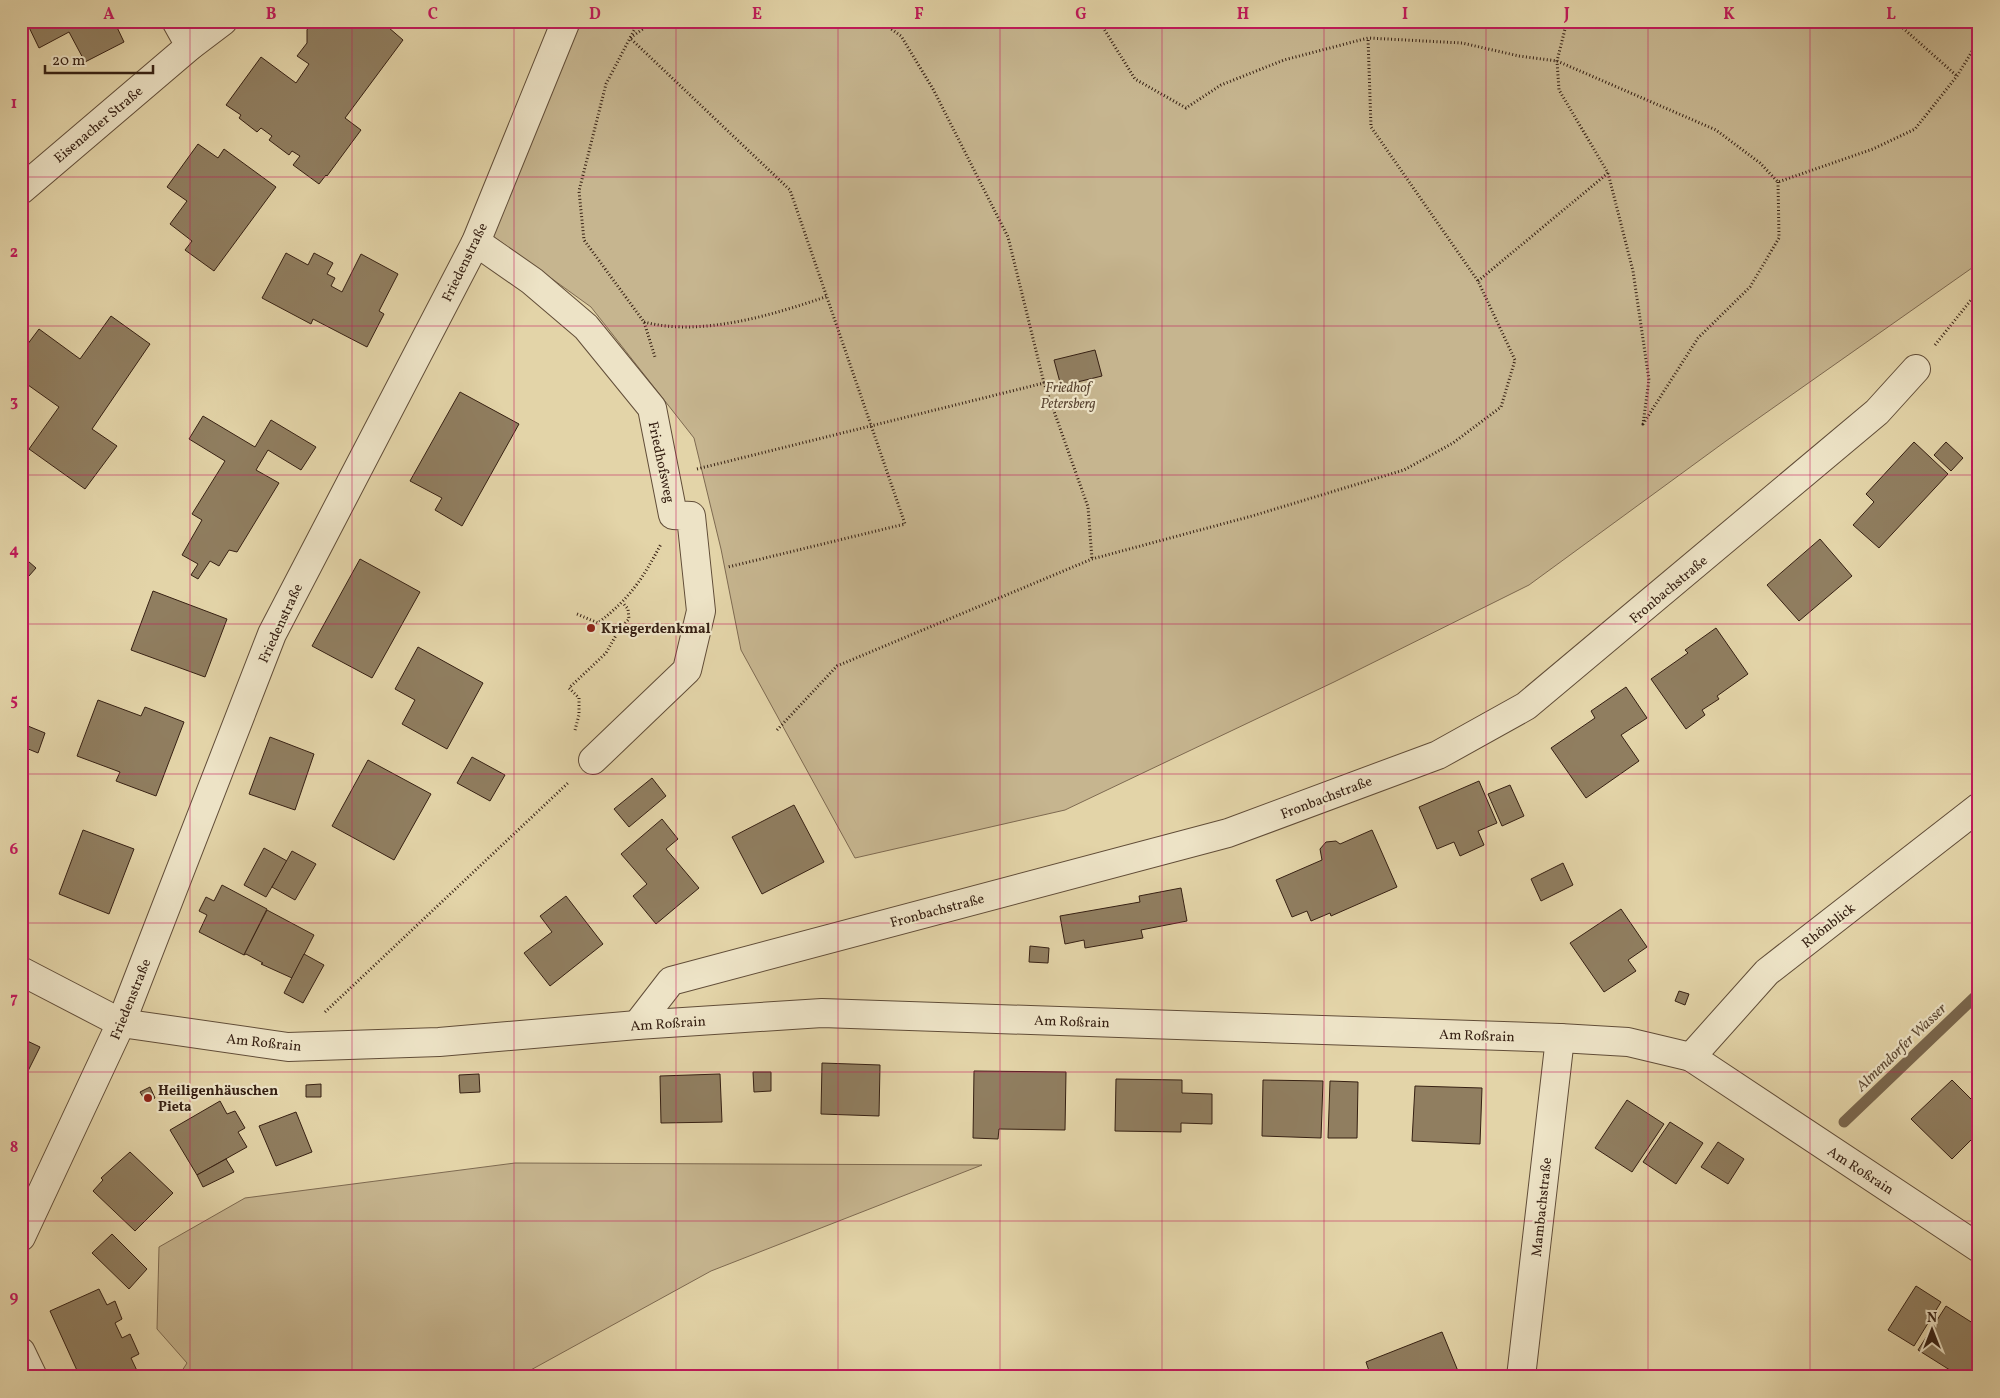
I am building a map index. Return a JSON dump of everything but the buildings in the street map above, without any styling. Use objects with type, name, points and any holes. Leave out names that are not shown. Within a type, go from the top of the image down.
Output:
[{"type":"street","points":[[176,21],[190,46]]},
{"type":"street","name":"Eisenacher Straße","points":[[21,190],[190,46],[223,21]]},
{"type":"street","name":"Friedenstraße","points":[[21,1237],[121,1023],[272,634],[476,242],[566,21]]},
{"type":"street","name":"Friedhofsweg","points":[[476,242],[532,281],[586,327],[652,408],[673,515],[691,516],[701,611],[687,670],[593,760]]},
{"type":"street","name":"Fronbachstraße","points":[[637,1025],[671,981],[1228,833],[1438,755],[1526,706],[1877,412],[1916,369]]},
{"type":"street","name":"Rhönblick","points":[[1691,1057],[1767,972],[1979,807]]},
{"type":"street","name":"Am Roßrain","points":[[21,971],[121,1023],[288,1047],[438,1042],[637,1025],[822,1013],[1560,1038],[1628,1042],[1691,1057],[1975,1240]]},
{"type":"street","name":"Mambachstraße","points":[[1521,1377],[1560,1038]]},
{"type":"street","points":[[21,1352],[33,1377]]},
{"type":"path","points":[[639,21],[606,84],[579,191],[584,240],[644,322],[655,359]]},
{"type":"path","points":[[630,38],[654,21]]},
{"type":"path","points":[[880,21],[901,36],[933,89],[1008,237],[1044,383],[1088,507],[1092,559]]},
{"type":"path","points":[[1099,21],[1135,79],[1186,108],[1221,85],[1284,60],[1368,38],[1462,43],[1519,56],[1556,61],[1716,130],[1760,163],[1778,182],[1779,238],[1750,287],[1698,338],[1643,424],[1649,380],[1633,271],[1608,174],[1559,90],[1556,61],[1567,21]]},
{"type":"path","points":[[1895,21],[1957,76]]},
{"type":"path","points":[[630,38],[790,190],[905,524],[726,567]]},
{"type":"path","points":[[777,730],[837,666],[1092,559],[1252,516],[1404,470],[1453,443],[1501,407],[1514,360],[1478,281],[1371,127],[1368,38]]},
{"type":"path","points":[[1778,182],[1873,149],[1915,128],[1957,76],[1979,40]]},
{"type":"path","points":[[1478,281],[1608,174]]},
{"type":"path","points":[[1916,369],[1979,290]]},
{"type":"path","points":[[644,322],[679,328],[718,323],[779,313],[828,296]]},
{"type":"path","points":[[695,470],[872,424],[1044,383]]},
{"type":"path","points":[[692,460],[698,478]]},
{"type":"path","points":[[577,614],[598,623],[623,603],[639,584],[673,515]]},
{"type":"path","points":[[324,1013],[593,760],[576,742],[574,733],[579,715],[579,698],[569,688],[606,654],[619,630],[629,619],[628,608],[623,603]]},
{"type":"green space","name":"Friedhof Petersberg","points":[[579,21],[1979,21],[1979,263],[1726,441],[1529,585],[1334,682],[1065,810],[855,858],[741,650],[721,549],[694,438],[591,307],[490,234]]},
{"type":"green space","points":[[515,1163],[982,1165],[711,1271],[518,1377],[178,1377],[187,1363],[157,1329],[159,1247],[245,1198]]},
{"type":"waterway","name":"Almendorfer Wasser","points":[[1844,1122],[1979,993]]},
{"type":"place","name":"Kriegerdenkmal","points":[[591,628]]},
{"type":"place","name":"Heiligenhäuschen Pieta","points":[[148,1098]]}]
